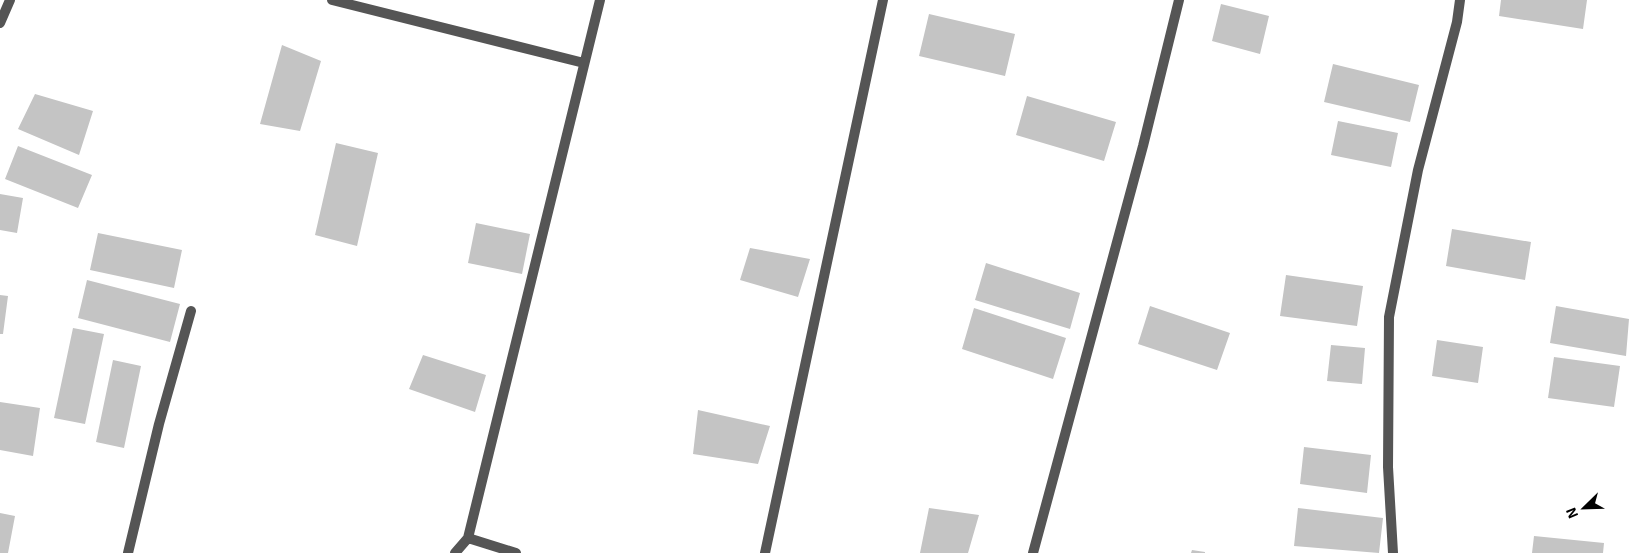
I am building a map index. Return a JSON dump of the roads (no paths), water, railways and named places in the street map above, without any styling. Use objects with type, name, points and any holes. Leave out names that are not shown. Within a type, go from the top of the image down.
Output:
[{"type":"street","points":[[0,23],[10,0]]},
{"type":"street","points":[[332,0],[584,63]]},
{"type":"street","points":[[454,553],[468,538],[600,0]]},
{"type":"street","points":[[765,553],[883,0]]},
{"type":"street","points":[[1033,553],[1143,146],[1179,0]]},
{"type":"street","points":[[1392,553],[1388,467],[1389,317],[1418,170],[1457,22],[1460,0]]},
{"type":"street","points":[[128,553],[158,424],[191,311]]},
{"type":"street","points":[[468,538],[516,553]]}]
